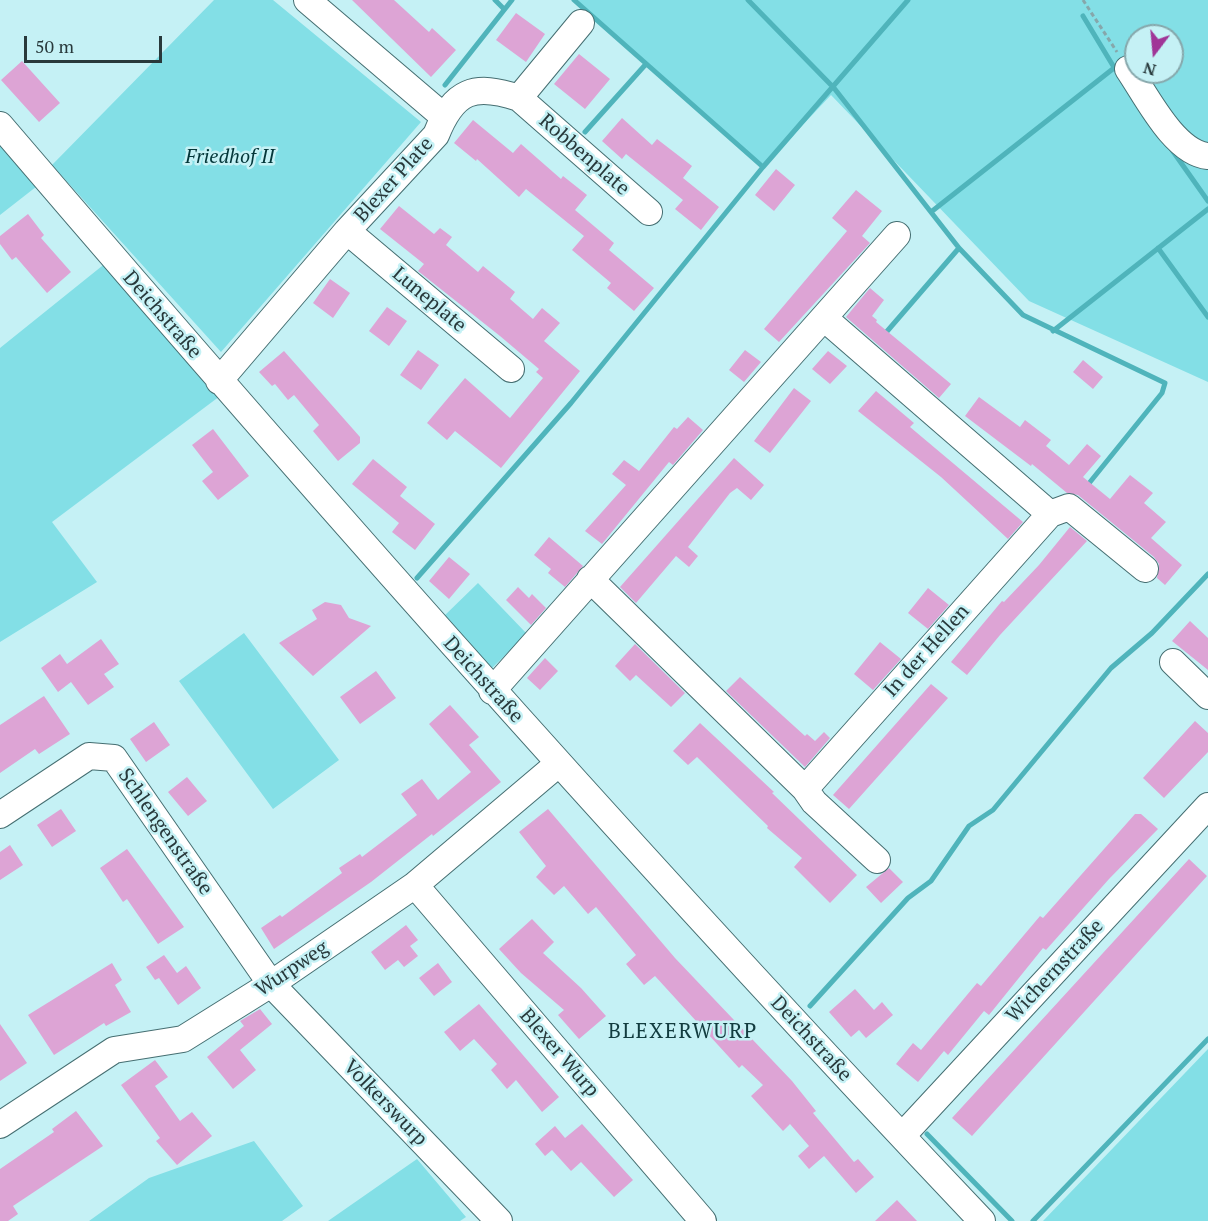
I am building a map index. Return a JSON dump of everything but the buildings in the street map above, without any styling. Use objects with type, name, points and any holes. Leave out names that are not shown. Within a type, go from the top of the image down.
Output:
[{"type":"street","points":[[307,0],[443,116]]},
{"type":"street","points":[[519,98],[581,23]]},
{"type":"street","points":[[1138,84],[1179,142],[1201,155],[1208,156]]},
{"type":"street","name":"Blexer Plate","points":[[219,381],[347,231],[436,135],[443,116],[456,100],[471,91],[498,91],[519,98]]},
{"type":"street","name":"Robbenplate","points":[[519,98],[649,212]]},
{"type":"street","name":"Deichstraße","points":[[0,125],[219,381],[492,691],[982,1221]]},
{"type":"street","name":"Luneplate","points":[[347,231],[511,369]]},
{"type":"street","points":[[492,691],[897,235]]},
{"type":"street","points":[[824,318],[1050,514],[1070,507],[1144,569]]},
{"type":"street","name":"In der Hellen","points":[[805,789],[1050,514]]},
{"type":"street","points":[[590,579],[805,789],[814,802],[877,860]]},
{"type":"street","points":[[1173,662],[1208,696]]},
{"type":"street","name":"Schlengenstraße","points":[[0,814],[90,756],[114,758],[271,984]]},
{"type":"street","name":"Wurpweg","points":[[0,1125],[114,1050],[183,1039],[271,984],[415,885],[558,764]]},
{"type":"street","name":"Wichernstraße","points":[[902,1136],[1208,806]]},
{"type":"street","name":"Blexer Wurp","points":[[415,885],[703,1221]]},
{"type":"street","name":"Volkerswurp","points":[[271,984],[499,1221]]},
{"type":"path","points":[[1083,0],[1124,63]]},
{"type":"green space","name":"Friedhof II","points":[[214,0],[273,0],[421,122],[221,352],[52,165]]},
{"type":"green space","points":[[574,0],[1208,0],[1208,382],[1029,301],[831,95],[763,167]]},
{"type":"green space","points":[[0,135],[41,183],[0,215]]},
{"type":"green space","points":[[107,262],[220,396],[52,522],[97,582],[0,642],[0,348]]},
{"type":"green space","points":[[478,583],[527,634],[491,669],[442,618]]},
{"type":"green space","points":[[244,633],[339,760],[273,809],[179,681]]},
{"type":"green space","points":[[1208,1049],[1208,1221],[1043,1221]]},
{"type":"green space","points":[[254,1141],[303,1206],[282,1221],[89,1221],[149,1178]]},
{"type":"green space","points":[[417,1159],[466,1217],[460,1221],[328,1221]]},
{"type":"waterway","points":[[495,0],[504,9]]},
{"type":"waterway","points":[[445,85],[512,0]]},
{"type":"waterway","points":[[574,0],[763,167]]},
{"type":"waterway","points":[[748,0],[834,88],[959,248],[1023,315],[1165,383],[1162,393],[1086,487]]},
{"type":"waterway","points":[[417,578],[571,403],[763,167],[908,0]]},
{"type":"waterway","points":[[1083,16],[1115,69]]},
{"type":"waterway","points":[[585,132],[646,64]]},
{"type":"waterway","points":[[931,212],[1114,68]]},
{"type":"waterway","points":[[1172,150],[1208,201]]},
{"type":"waterway","points":[[1053,331],[1208,209]]},
{"type":"waterway","points":[[883,336],[959,248]]},
{"type":"waterway","points":[[1158,248],[1208,317]]},
{"type":"waterway","points":[[810,1006],[908,898],[931,881],[969,826],[993,810],[1111,668],[1152,633],[1208,574]]},
{"type":"waterway","points":[[1033,1221],[1208,1039]]},
{"type":"waterway","points":[[927,1134],[1012,1221]]},
{"type":"district","name":"BLEXERWURP","points":[[683,1032]]}]
